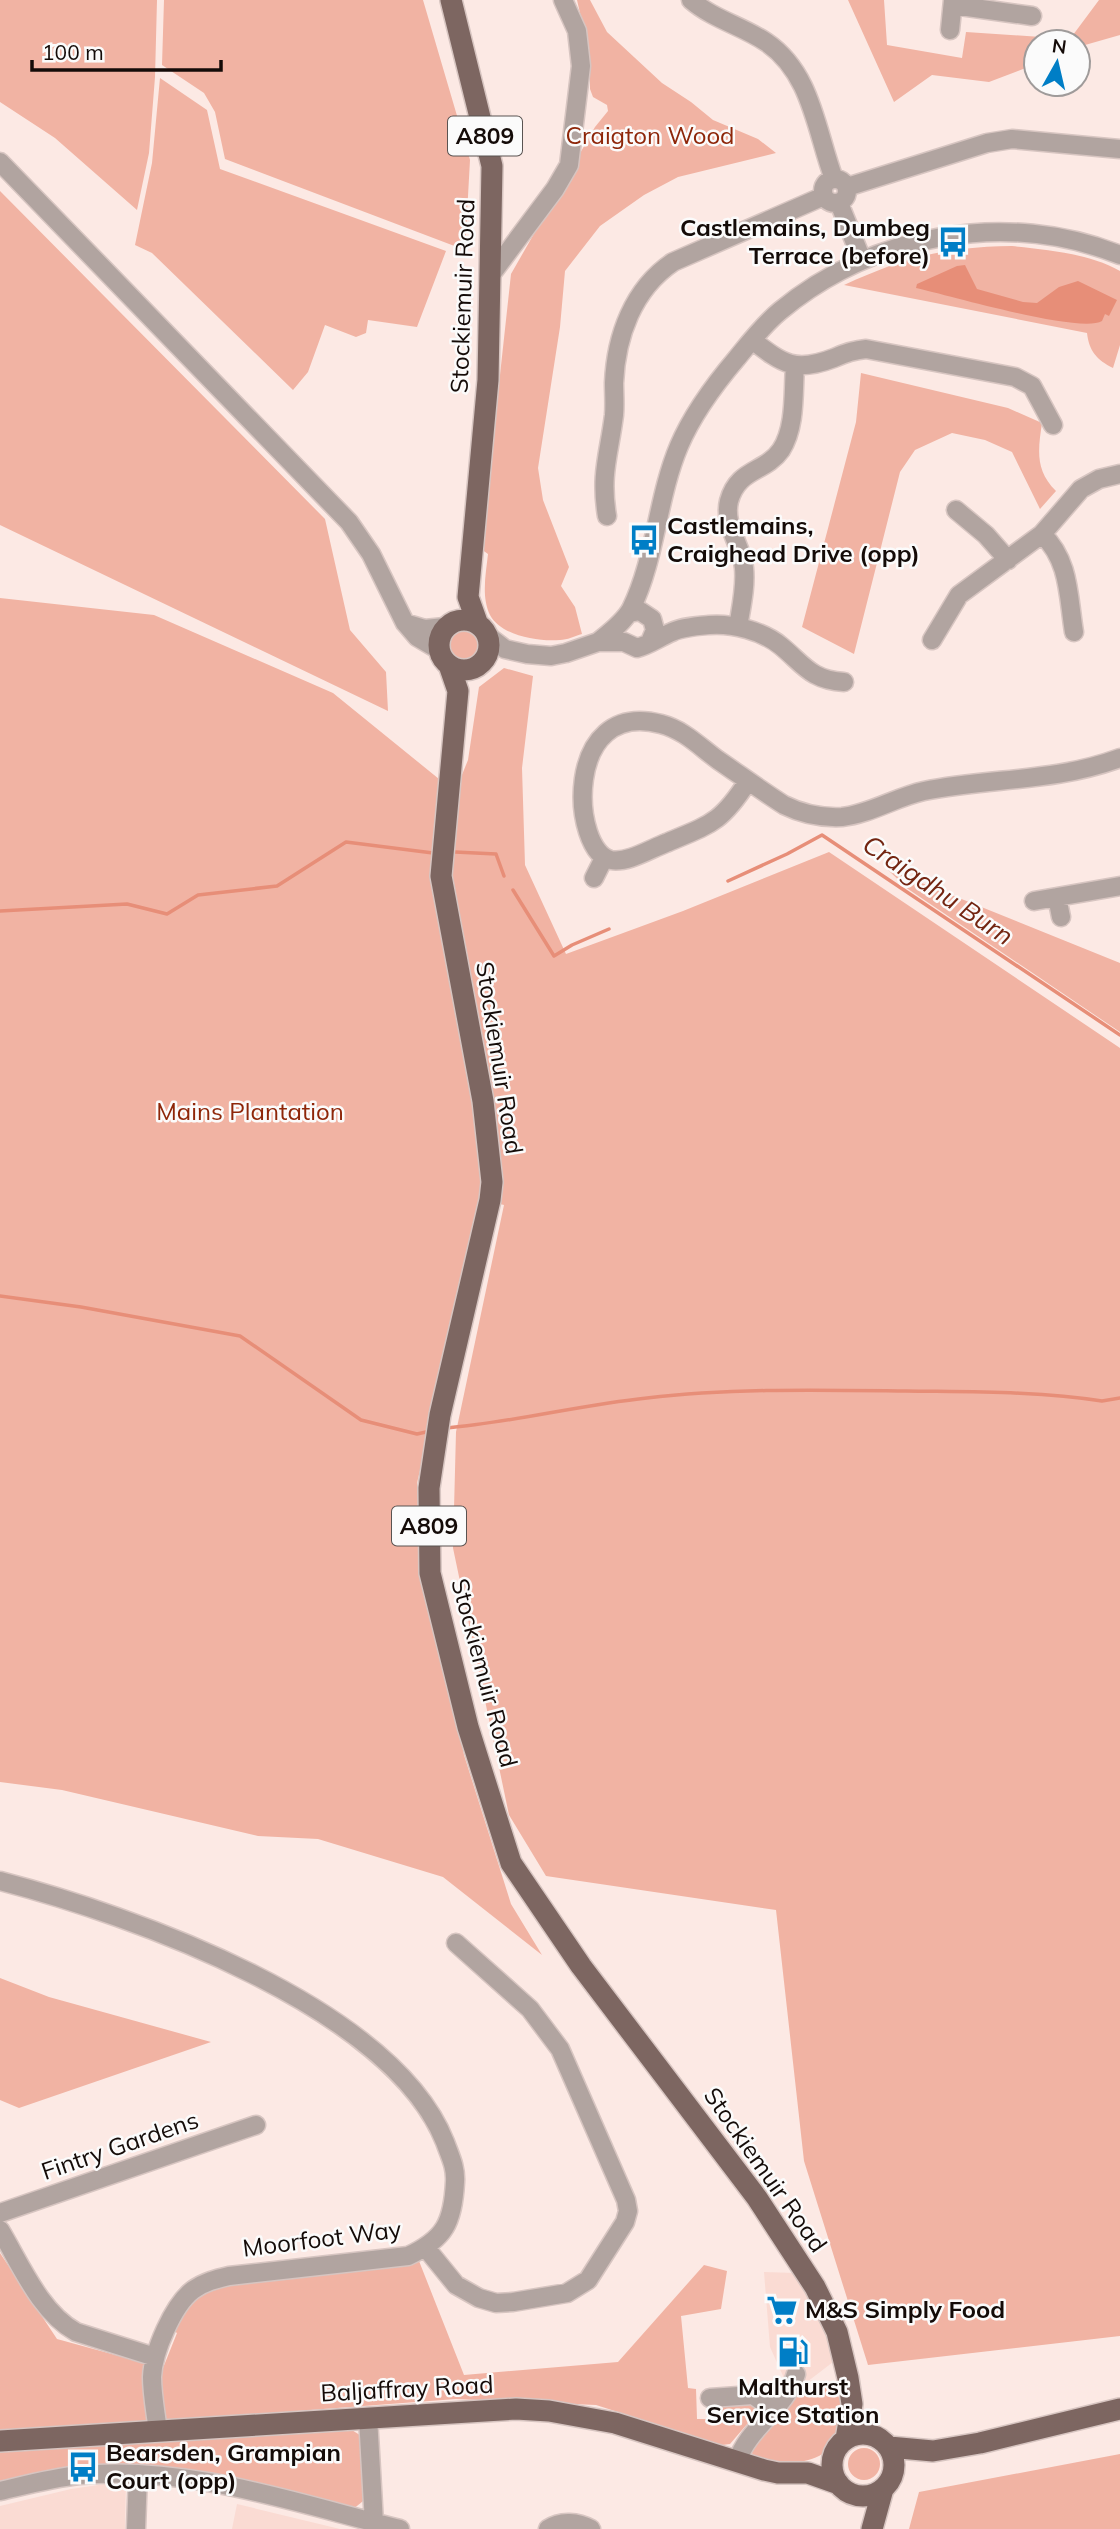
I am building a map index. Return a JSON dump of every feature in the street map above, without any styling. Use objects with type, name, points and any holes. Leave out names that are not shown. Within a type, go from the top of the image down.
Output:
[{"type":"main road","name":"Stockiemuir Road","points":[[452,0],[492,166],[488,380],[468,597],[486,646],[458,691],[441,876],[483,1101],[492,1182],[440,1415],[430,1476],[430,1573],[468,1727],[511,1863],[582,1966],[757,2198],[815,2287],[837,2332],[852,2404],[871,2435]]},
{"type":"main road","name":"Stockiemuir Road","points":[[448,625],[468,597]]},
{"type":"main road","points":[[464,619],[486,646],[460,670],[444,657],[439,640],[448,625],[464,619]]},
{"type":"main road","name":"Stockiemuir Road","points":[[444,657],[458,691]]},
{"type":"main road","name":"Stockiemuir Road","points":[[840,2446],[852,2404]]},
{"type":"main road","points":[[889,2447],[933,2451],[980,2443],[1120,2409]]},
{"type":"main road","name":"Baljaffray Road","points":[[0,2441],[467,2411],[549,2411],[615,2423],[778,2473],[808,2473],[846,2489]]},
{"type":"main road","points":[[808,2473],[854,2435],[878,2437],[889,2447],[894,2464],[872,2528]]},
{"type":"main road","points":[[840,2446],[833,2469],[872,2528]]},
{"type":"main road","points":[[846,2489],[863,2496],[933,2451]]},
{"type":"street","points":[[490,276],[555,189],[569,165],[582,66],[577,30],[563,0]]},
{"type":"street","points":[[691,0],[722,20],[765,41],[792,66],[804,86],[836,191],[862,260]]},
{"type":"street","points":[[950,30],[953,3],[1032,16]]},
{"type":"street","points":[[607,516],[603,482],[622,336],[637,298],[661,270],[673,262],[836,191],[987,144],[1012,139],[1120,149]]},
{"type":"street","points":[[0,162],[349,522],[371,554],[405,622],[417,637],[444,657]]},
{"type":"street","points":[[624,642],[619,633],[637,618],[639,588],[678,449],[691,421],[711,389],[780,311],[826,279],[862,260],[932,238],[999,231],[1073,239],[1120,255]]},
{"type":"street","points":[[752,340],[783,362],[795,366],[806,367],[846,352],[866,349],[1015,377],[1032,386],[1053,425]]},
{"type":"street","points":[[738,627],[745,571],[729,525],[730,500],[742,478],[773,459],[786,441],[795,366]]},
{"type":"street","points":[[932,640],[959,595],[1042,534],[1081,489],[1099,479],[1120,474]]},
{"type":"street","points":[[956,510],[986,535],[1008,560]]},
{"type":"street","points":[[1042,534],[1052,544],[1067,574],[1074,632]]},
{"type":"street","points":[[637,618],[655,630],[650,642]]},
{"type":"street","points":[[486,646],[551,656],[597,642],[637,618],[675,630]]},
{"type":"street","points":[[405,622],[425,629],[448,625]]},
{"type":"street","points":[[597,642],[624,642],[637,648],[675,630],[709,625],[738,627],[779,644],[832,681],[844,682]]},
{"type":"street","points":[[748,781],[732,806],[718,820],[624,859],[604,858],[596,852],[590,841],[585,817],[584,778],[590,752],[610,728],[629,721],[670,726],[796,811],[821,816],[844,817],[920,792],[948,786],[1061,775],[1120,758]]},
{"type":"street","points":[[594,878],[604,858]]},
{"type":"street","points":[[1034,901],[1120,886]]},
{"type":"street","points":[[1058,897],[1061,918]]},
{"type":"street","name":"Moorfoot Way","points":[[0,1881],[74,1901],[161,1933],[228,1961],[321,2012],[395,2068],[436,2119],[454,2165],[454,2208],[444,2232],[426,2248],[408,2256],[229,2276],[209,2281],[192,2291],[179,2305],[155,2357],[152,2377],[158,2431]]},
{"type":"street","points":[[426,2248],[456,2285],[479,2298],[496,2303],[567,2293],[588,2280],[625,2222],[628,2211],[626,2200],[561,2049],[530,2009],[456,1943]]},
{"type":"street","name":"Fintry Gardens","points":[[0,2213],[256,2125]]},
{"type":"street","points":[[0,2230],[51,2313],[66,2327],[76,2333],[155,2357]]},
{"type":"street","points":[[737,2462],[747,2441],[792,2389],[796,2374]]},
{"type":"street","points":[[710,2398],[753,2395],[773,2409]]},
{"type":"street","points":[[368,2417],[374,2523]]},
{"type":"street","points":[[136,2529],[138,2474]]},
{"type":"street","points":[[0,2491],[79,2475],[138,2474],[217,2484],[400,2529]]},
{"type":"street","points":[[548,2529],[554,2525],[574,2522],[591,2529]]},
{"type":"shaded area","points":[[965,265],[977,289],[1023,302],[1037,303],[1059,287],[1078,281],[1117,300],[1109,316],[1105,314],[1102,321],[1089,324],[1042,318],[916,288],[917,284]]},
{"type":"shaded area","points":[[764,2272],[796,2273],[821,2313],[837,2359],[807,2382],[788,2387],[770,2347]]},
{"type":"shaded area","points":[[126,2481],[125,2529],[0,2529],[0,2506],[71,2489]]},
{"type":"shaded area","points":[[237,2504],[340,2529],[232,2529]]},
{"type":"green space","points":[[0,0],[157,0],[149,153],[137,210],[55,138],[0,102]]},
{"type":"green space","points":[[164,0],[423,0],[470,160],[465,250],[225,159],[215,112],[204,93],[162,65]]},
{"type":"green space","name":"Craigton Wood","points":[[577,0],[590,0],[607,32],[662,83],[713,120],[758,139],[776,153],[678,177],[644,195],[600,226],[565,271],[560,327],[538,468],[543,500],[569,567],[561,586],[575,607],[582,634],[565,639],[532,639],[511,633],[490,615],[485,585],[488,554],[481,549],[511,274],[595,127],[608,111],[607,105],[593,97],[590,89],[590,57]]},
{"type":"green space","points":[[848,0],[884,0],[887,45],[962,58],[966,32],[1022,36],[1022,69],[989,82],[932,75],[894,102]]},
{"type":"green space","points":[[1099,0],[1120,0],[1120,35],[1092,43],[1092,28],[1078,28]]},
{"type":"green space","points":[[160,78],[207,110],[220,169],[446,251],[417,327],[368,320],[366,333],[356,337],[325,325],[308,372],[293,390],[152,253],[135,245],[152,163]]},
{"type":"green space","points":[[0,191],[325,519],[350,630],[386,672],[388,711],[0,525]]},
{"type":"green space","points":[[1012,246],[1081,256],[1120,271],[1120,345],[1113,368],[1095,354],[1087,333],[844,285],[886,267],[925,255]]},
{"type":"green space","points":[[861,373],[1008,408],[1042,423],[1039,451],[1041,467],[1056,491],[1040,509],[1012,452],[985,440],[952,433],[915,450],[900,472],[854,654],[802,627],[856,422]]},
{"type":"green space","name":"Mains Plantation","points":[[0,598],[154,615],[333,693],[439,779],[438,834],[468,760],[479,687],[504,668],[533,676],[522,768],[525,865],[566,954],[683,911],[829,852],[1120,1048],[1120,2336],[868,2365],[804,2161],[776,1910],[546,1876],[509,1815],[453,1548],[456,1432],[504,1205],[484,1200],[417,1483],[422,1547],[464,1755],[511,1904],[542,1955],[443,1877],[318,1839],[258,1836],[62,1790],[0,1782]]},
{"type":"green space","points":[[464,630],[470,631],[478,639],[478,651],[470,659],[464,660],[458,659],[450,651],[449,645],[450,639],[458,631]]},
{"type":"green space","points":[[887,869],[1120,963],[1120,1032],[908,889]]},
{"type":"green space","points":[[0,1978],[49,1997],[211,2042],[19,2108],[0,2100]]},
{"type":"green space","points":[[0,2253],[57,2339],[163,2368],[177,2333],[174,2331],[182,2316],[195,2300],[214,2286],[419,2261],[464,2375],[618,2362],[704,2265],[727,2271],[721,2309],[681,2316],[688,2388],[696,2389],[697,2419],[719,2419],[723,2405],[753,2401],[760,2409],[730,2444],[722,2445],[596,2405],[456,2399],[177,2420],[179,2440],[347,2427],[363,2437],[368,2497],[352,2510],[76,2468],[26,2475],[0,2482]]},
{"type":"green space","points":[[807,2382],[831,2390],[841,2401],[837,2436],[830,2447],[809,2460],[796,2462],[754,2457],[751,2451],[753,2443]]},
{"type":"green space","points":[[864,2448],[875,2453],[880,2464],[875,2475],[864,2480],[853,2475],[848,2464],[853,2453]]},
{"type":"green space","points":[[1120,2454],[1120,2529],[909,2529],[919,2492]]},
{"type":"waterway","name":"Craigdhu Burn","points":[[728,881],[822,835],[1120,1035]]},
{"type":"waterway","points":[[0,911],[127,904],[167,914],[198,895],[277,886],[346,842],[433,853]]},
{"type":"waterway","points":[[455,852],[496,854],[504,876]]},
{"type":"waterway","points":[[513,890],[554,956],[609,929]]},
{"type":"waterway","points":[[0,1296],[81,1307],[240,1336],[361,1420],[417,1434],[426,1432]]},
{"type":"waterway","points":[[447,1428],[622,1401],[744,1391],[1029,1394],[1102,1401],[1120,1398]]},
{"type":"place","name":"Castlemains, Dumbeg Terrace (before)","points":[[953,242]]},
{"type":"place","name":"Castlemains, Craighead Drive (opp)","points":[[644,540]]},
{"type":"place","name":"M&S Simply Food","points":[[782,2310]]},
{"type":"place","name":"Malthurst Service Station","points":[[793,2352]]},
{"type":"place","name":"Bearsden, Grampian Court (opp)","points":[[83,2467]]}]
